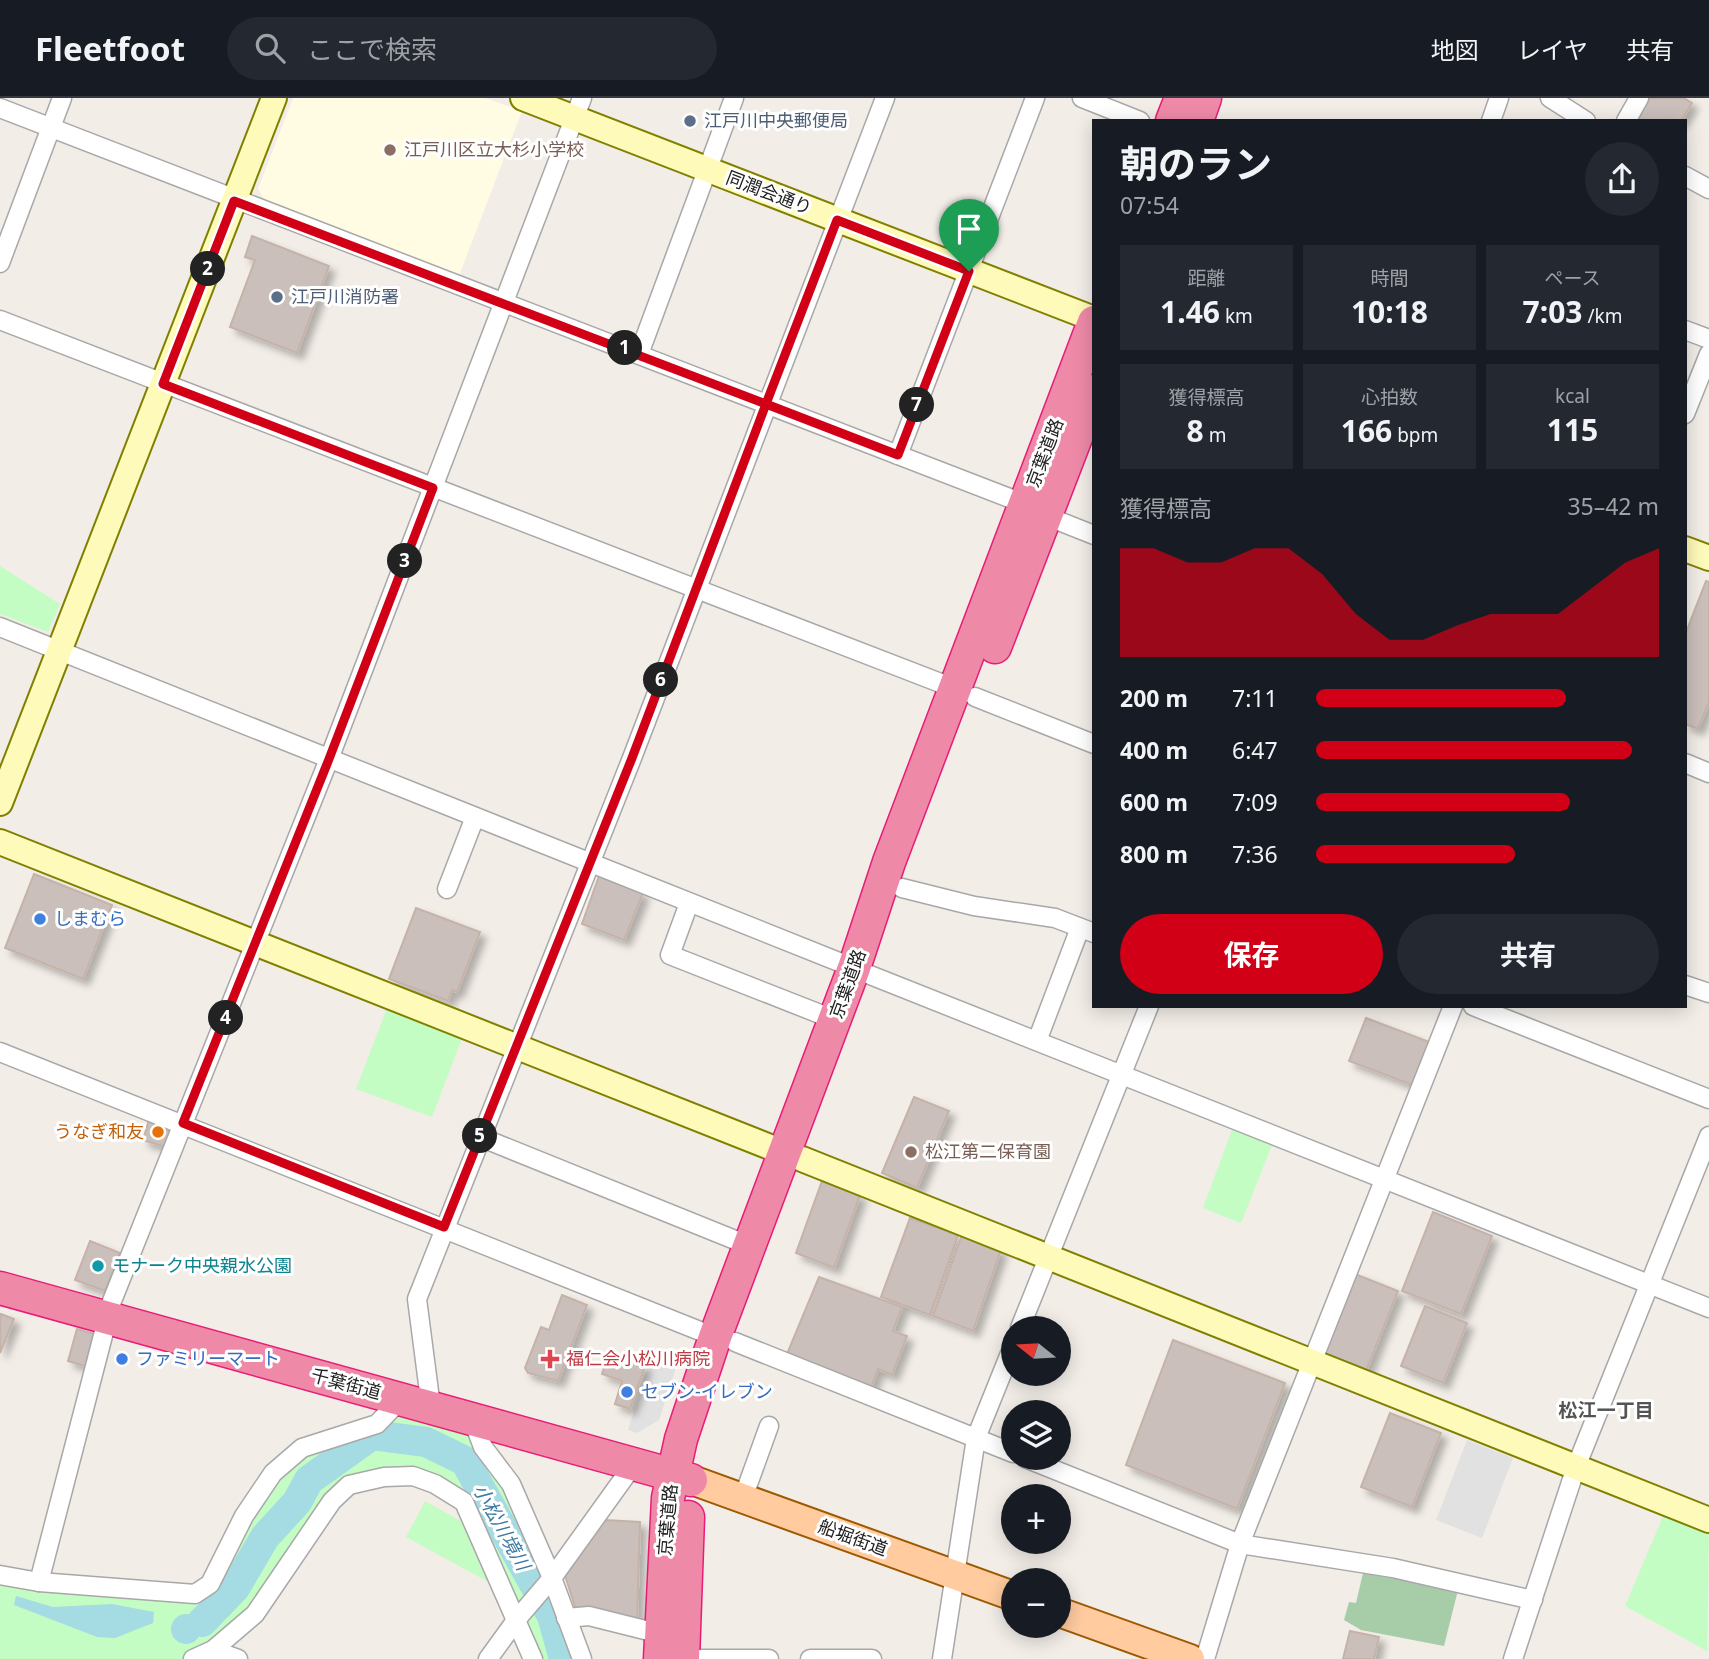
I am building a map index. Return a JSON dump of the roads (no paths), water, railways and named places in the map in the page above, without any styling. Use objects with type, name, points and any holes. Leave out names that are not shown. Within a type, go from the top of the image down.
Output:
[{"type":"highway","points":[[1173,119],[1181,98]]},
{"type":"highway","points":[[1198,119],[1205,98]]},
{"type":"highway","name":"京葉道路","points":[[862,972],[889,862],[965,693],[1036,510],[1092,328]]},
{"type":"highway","name":"京葉道路","points":[[1036,510],[1092,395]]},
{"type":"highway","name":"京葉道路","points":[[725,1339],[862,972],[902,888],[965,693]]},
{"type":"highway","name":"京葉道路","points":[[660,1647],[668,1498],[682,1477],[725,1339],[750,1246],[794,1156]]},
{"type":"highway","name":"千葉街道","points":[[0,1288],[682,1477]]},
{"type":"highway","name":"京葉道路","points":[[682,1477],[687,1531],[683,1659]]},
{"type":"main road","name":"船堀街道","points":[[682,1477],[1001,1592]]},
{"type":"main road","points":[[1071,1616],[1189,1659]]},
{"type":"street","points":[[0,263],[62,98]]},
{"type":"street","points":[[0,803],[274,98]]},
{"type":"street","name":"同潤会通り","points":[[523,98],[578,108],[708,169],[1092,320]]},
{"type":"street","points":[[639,354],[734,98]]},
{"type":"street","points":[[431,1407],[416,1299],[589,863],[885,98]]},
{"type":"street","points":[[898,455],[1035,98]]},
{"type":"street","points":[[1082,98],[1135,119]]},
{"type":"street","points":[[1492,119],[1499,98]]},
{"type":"street","points":[[1550,98],[1583,119]]},
{"type":"street","points":[[1627,119],[1639,98]]},
{"type":"street","points":[[0,108],[234,201],[505,302],[898,455],[1092,534]]},
{"type":"street","points":[[39,1582],[106,1318],[329,759],[578,108]]},
{"type":"street","points":[[1687,177],[1709,189]]},
{"type":"street","points":[[0,320],[1092,743]]},
{"type":"street","points":[[1687,331],[1709,339]]},
{"type":"street","points":[[1687,409],[1709,354]]},
{"type":"street","points":[[1687,550],[1709,558]]},
{"type":"street","points":[[0,627],[1709,1308]]},
{"type":"street","points":[[1687,764],[1709,772]]},
{"type":"street","points":[[447,889],[475,817]]},
{"type":"street","points":[[0,842],[1709,1520]]},
{"type":"street","points":[[902,888],[974,906],[1055,918],[1087,930],[1037,1041]]},
{"type":"street","points":[[690,903],[670,955],[820,1014]]},
{"type":"street","points":[[1687,986],[1709,993]]},
{"type":"street","points":[[1025,1316],[1148,1008]]},
{"type":"street","points":[[1205,1659],[1240,1544],[1452,1008]]},
{"type":"street","points":[[1478,1008],[1709,1099]]},
{"type":"street","points":[[0,1052],[1001,1448]]},
{"type":"street","points":[[1513,1659],[1576,1467],[1709,1136]]},
{"type":"street","points":[[480,1137],[750,1246]]},
{"type":"street","points":[[942,1659],[957,1576],[976,1438],[1001,1376]]},
{"type":"street","points":[[1,1578],[195,1594],[210,1584],[244,1516],[273,1473],[302,1448],[377,1424],[401,1399]]},
{"type":"street","points":[[472,1418],[483,1447],[511,1484],[582,1659]]},
{"type":"street","points":[[743,1498],[769,1426]]},
{"type":"street","points":[[488,1659],[549,1582],[634,1464]]},
{"type":"street","points":[[1055,1470],[1240,1544],[1393,1568],[1534,1600]]},
{"type":"street","points":[[193,1659],[214,1650],[255,1614],[332,1502],[349,1485],[384,1476],[413,1476],[464,1502],[521,1615],[533,1659]]},
{"type":"street","points":[[566,1618],[589,1616],[660,1647]]},
{"type":"street","points":[[214,1650],[238,1659]]},
{"type":"street","points":[[683,1659],[769,1659]]},
{"type":"street","points":[[810,1659],[872,1659]]},
{"type":"water","points":[[16,1596],[53,1607],[112,1604],[154,1612],[153,1623],[115,1638],[97,1637],[14,1605]]},
{"type":"water","points":[[186,1614],[197,1618],[201,1629],[197,1640],[186,1644],[175,1640],[171,1629],[175,1618]]},
{"type":"waterway","name":"小松川境川","points":[[202,1622],[235,1588],[265,1537],[297,1502],[309,1480],[372,1435],[426,1442],[465,1461],[552,1616],[564,1659]]},
{"type":"place","name":"江戸川中央郵便局","points":[[690,121]]},
{"type":"place","name":"江戸川区立大杉小学校","points":[[390,150]]},
{"type":"place","name":"江戸川消防署","points":[[277,297]]},
{"type":"place","name":"しまむら","points":[[40,919]]},
{"type":"place","name":"うなぎ和友","points":[[158,1132]]},
{"type":"place","name":"松江第二保育園","points":[[911,1152]]},
{"type":"place","name":"モナーク中央親水公園","points":[[98,1266]]},
{"type":"place","name":"ファミリーマート","points":[[122,1359]]},
{"type":"place","name":"福仁会小松川病院","points":[[550,1359]]},
{"type":"place","name":"セブン-イレブン","points":[[627,1392]]},
{"type":"district","name":"松江一丁目","points":[[1606,1410]]}]
